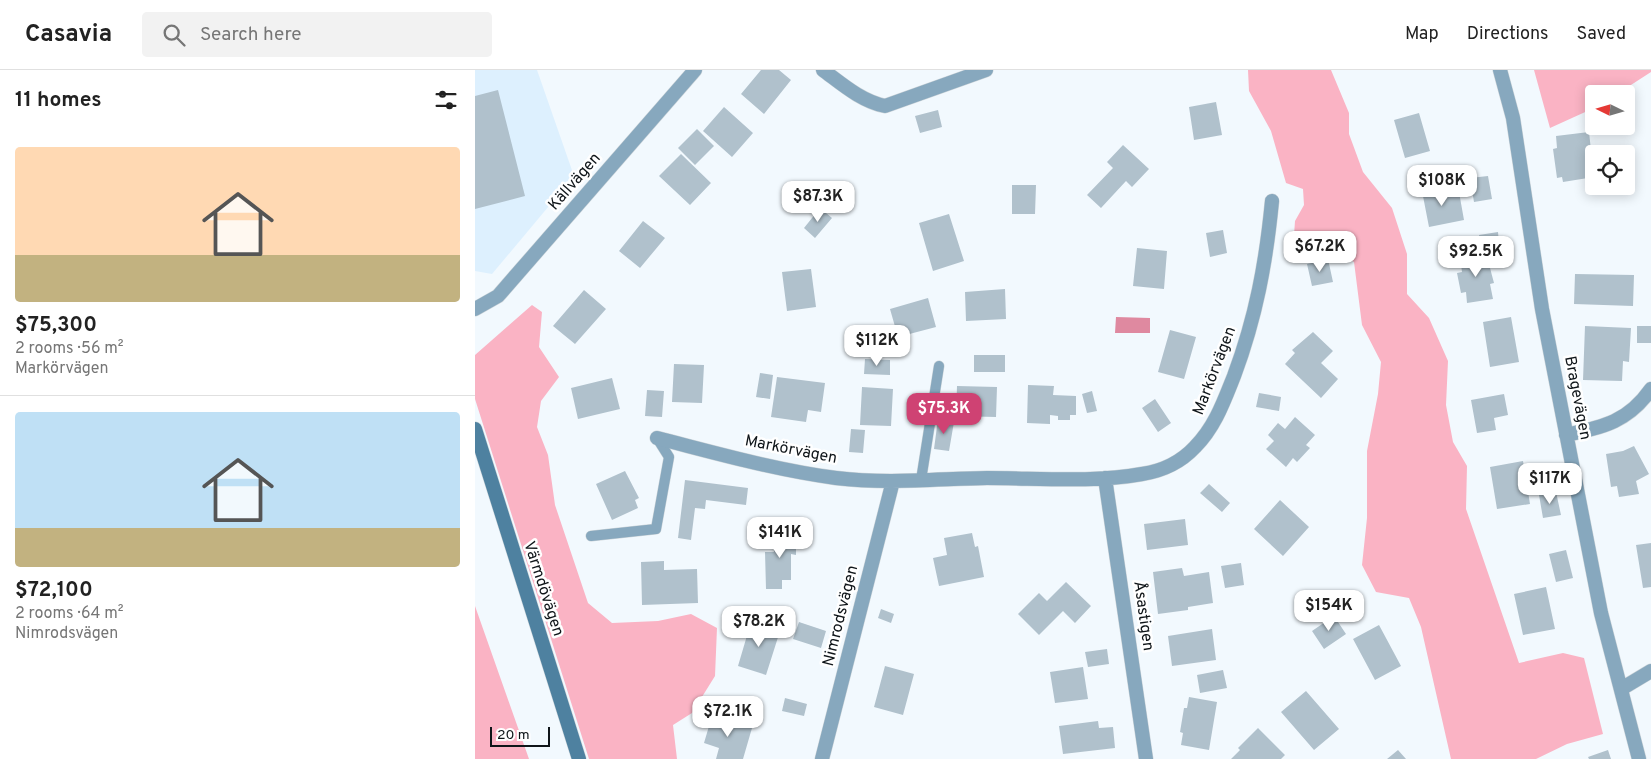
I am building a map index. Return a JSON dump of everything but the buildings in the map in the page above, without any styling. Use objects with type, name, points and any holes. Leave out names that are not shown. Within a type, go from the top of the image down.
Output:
[{"type":"main road","name":"Värmdövägen","points":[[475,429],[579,759]]},
{"type":"street","name":"Källvägen","points":[[475,309],[498,296],[695,70]]},
{"type":"street","points":[[823,70],[850,90],[873,103],[885,106],[987,70]]},
{"type":"street","name":"Bragevägen","points":[[1500,70],[1513,118],[1542,309],[1601,613],[1639,759]]},
{"type":"street","name":"Markörvägen","points":[[657,438],[763,464],[837,478],[893,481],[1105,478],[1142,474],[1162,469],[1195,448],[1210,429],[1224,402],[1245,345],[1260,292],[1272,201]]},
{"type":"street","points":[[1566,435],[1616,422],[1629,412],[1651,389]]},
{"type":"street","name":"Åsastigen","points":[[1105,478],[1146,759]]},
{"type":"street","name":"Nimrodsvägen","points":[[823,759],[893,481]]},
{"type":"street","points":[[1621,689],[1651,671]]},
{"type":"lane","points":[[921,480],[939,366]]},
{"type":"lane","points":[[591,536],[655,529],[669,457],[657,438]]},
{"type":"shaded area","points":[[475,70],[537,70],[574,176],[492,274],[475,271]]},
{"type":"shaded area","points":[[1248,70],[1331,70],[1349,113],[1349,134],[1363,172],[1392,208],[1407,254],[1407,294],[1429,318],[1448,361],[1446,405],[1453,442],[1467,466],[1466,509],[1519,663],[1563,653],[1584,658],[1603,734],[1567,744],[1536,759],[1451,759],[1421,627],[1409,598],[1376,592],[1362,565],[1367,518],[1367,451],[1378,394],[1381,362],[1362,325],[1354,262],[1336,250],[1307,259],[1293,249],[1295,221],[1304,205],[1303,189],[1286,183],[1271,131],[1249,91]]},
{"type":"shaded area","points":[[1534,70],[1651,70],[1651,72],[1631,85],[1585,85],[1585,112],[1550,128]]},
{"type":"shaded area","points":[[532,305],[542,312],[539,347],[559,377],[541,401],[537,427],[548,455],[555,505],[588,603],[612,623],[658,621],[691,614],[717,628],[715,676],[692,713],[673,725],[677,759],[589,759],[475,399],[475,355]]},
{"type":"shaded area","points":[[1116,317],[1150,318],[1150,333],[1115,333]]},
{"type":"shaded area","points":[[475,606],[529,759],[475,759]]}]
